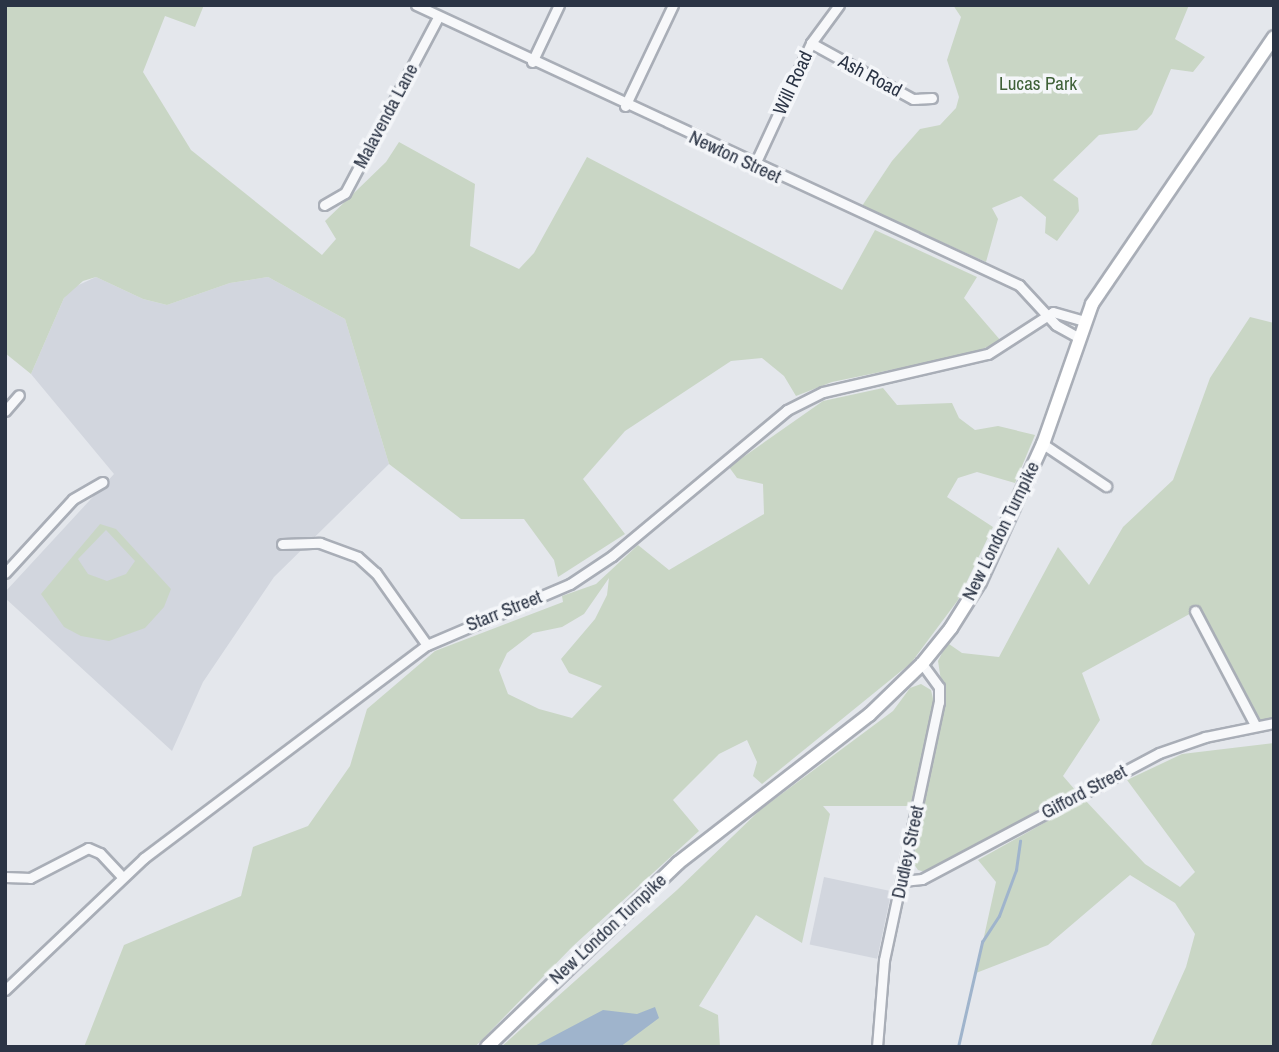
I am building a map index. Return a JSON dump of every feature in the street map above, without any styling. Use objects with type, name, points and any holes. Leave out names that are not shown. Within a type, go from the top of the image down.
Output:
[{"type":"main road","name":"New London Turnpike","points":[[486,1047],[678,863],[869,715],[922,664],[980,582],[1043,444],[1085,321],[1105,281],[1274,37]]},
{"type":"street","name":"Newton Street","points":[[416,5],[754,166],[1019,285],[1048,316]]},
{"type":"street","points":[[532,62],[559,5]]},
{"type":"street","points":[[625,106],[673,5]]},
{"type":"street","name":"Will Road","points":[[754,166],[811,43],[839,5]]},
{"type":"street","name":"Malavenda Lane","points":[[324,205],[345,193],[438,17]]},
{"type":"street","name":"Ash Road","points":[[811,43],[913,99],[932,97]]},
{"type":"street","points":[[1048,316],[1058,312],[1085,321]]},
{"type":"street","points":[[1048,316],[1079,338]]},
{"type":"street","name":"Starr Street","points":[[5,990],[122,877],[427,645],[570,584],[612,556],[787,410],[824,392],[988,354],[1048,316]]},
{"type":"street","points":[[5,411],[19,395]]},
{"type":"street","points":[[1043,444],[1106,486]]},
{"type":"street","points":[[5,573],[74,499],[103,482]]},
{"type":"street","points":[[282,544],[320,542],[358,556],[376,573],[427,645]]},
{"type":"street","points":[[1195,611],[1255,725]]},
{"type":"street","name":"Dudley Street","points":[[877,1047],[884,960],[903,881],[939,702],[939,687],[922,664]]},
{"type":"street","name":"Gifford Street","points":[[903,881],[922,879],[1158,754],[1255,725],[1274,723]]},
{"type":"street","points":[[5,877],[34,876],[88,848],[100,853],[122,877]]},
{"type":"shaded area","points":[[96,277],[143,299],[167,305],[230,283],[268,277],[345,319],[389,464],[274,577],[203,682],[172,751],[5,598],[5,592],[114,474],[31,374],[64,298],[72,288]]},
{"type":"shaded area","points":[[824,877],[891,891],[877,959],[810,944]]},
{"type":"green space","points":[[5,5],[204,5],[195,27],[165,16],[143,72],[191,150],[322,255],[336,239],[325,221],[386,162],[399,142],[475,184],[470,246],[519,269],[534,253],[587,157],[842,290],[875,230],[977,277],[964,298],[1001,341],[973,353],[832,382],[796,396],[784,376],[762,358],[731,361],[625,431],[583,479],[625,534],[558,577],[554,560],[524,519],[461,519],[389,464],[345,319],[268,277],[230,283],[167,305],[143,299],[96,277],[83,281],[64,298],[31,374],[5,353]]},
{"type":"green space","name":"Lucas Park","points":[[953,5],[1189,5],[1175,39],[1205,57],[1193,72],[1171,69],[1152,114],[1137,130],[1099,135],[1053,180],[1078,198],[1079,211],[1057,241],[1045,233],[1046,217],[1021,196],[992,208],[998,219],[986,262],[862,206],[892,161],[920,129],[940,125],[956,108],[959,97],[947,60],[961,17]]},
{"type":"green space","points":[[1250,317],[1274,323],[1274,718],[1247,721],[1195,611],[1082,673],[1100,720],[1063,776],[1076,791],[925,872],[918,870],[911,860],[944,700],[938,661],[943,651],[949,644],[962,653],[999,657],[1058,547],[1089,585],[1123,527],[1173,480],[1210,378]]},
{"type":"green space","points":[[883,388],[897,405],[952,403],[959,418],[975,430],[998,426],[1035,435],[1015,483],[977,472],[958,478],[947,497],[993,527],[958,600],[911,663],[762,784],[753,776],[757,762],[747,740],[719,754],[673,800],[699,831],[573,946],[475,1047],[84,1047],[124,945],[241,896],[253,847],[308,826],[350,766],[367,709],[435,651],[563,602],[562,596],[596,584],[638,545],[669,570],[764,514],[763,484],[737,478],[729,467],[823,401]],"holes":[[[609,578],[607,595],[595,619],[561,659],[569,673],[602,686],[572,718],[539,709],[508,694],[499,670],[507,653],[533,633],[562,627],[584,614]]]},
{"type":"green space","points":[[100,524],[116,529],[171,589],[164,607],[145,628],[109,641],[81,636],[64,627],[41,594]],"holes":[[[106,530],[135,561],[126,574],[107,581],[88,574],[78,559]]]},
{"type":"green space","points":[[921,684],[931,690],[934,703],[911,806],[823,806],[830,814],[802,943],[756,915],[699,1006],[718,1015],[720,1047],[501,1047],[677,890],[760,810],[893,711],[910,688]]},
{"type":"green space","points":[[1274,743],[1274,1047],[1150,1047],[1186,967],[1195,934],[1175,903],[1130,875],[1048,945],[976,973],[996,882],[978,860],[1085,800],[1145,864],[1180,887],[1195,872],[1127,780],[1182,754]]},
{"type":"water","points":[[655,1007],[659,1018],[620,1047],[533,1047],[603,1010],[637,1014]]},
{"type":"waterway","points":[[958,1047],[982,942],[999,916],[1016,870],[1020,841]]}]
